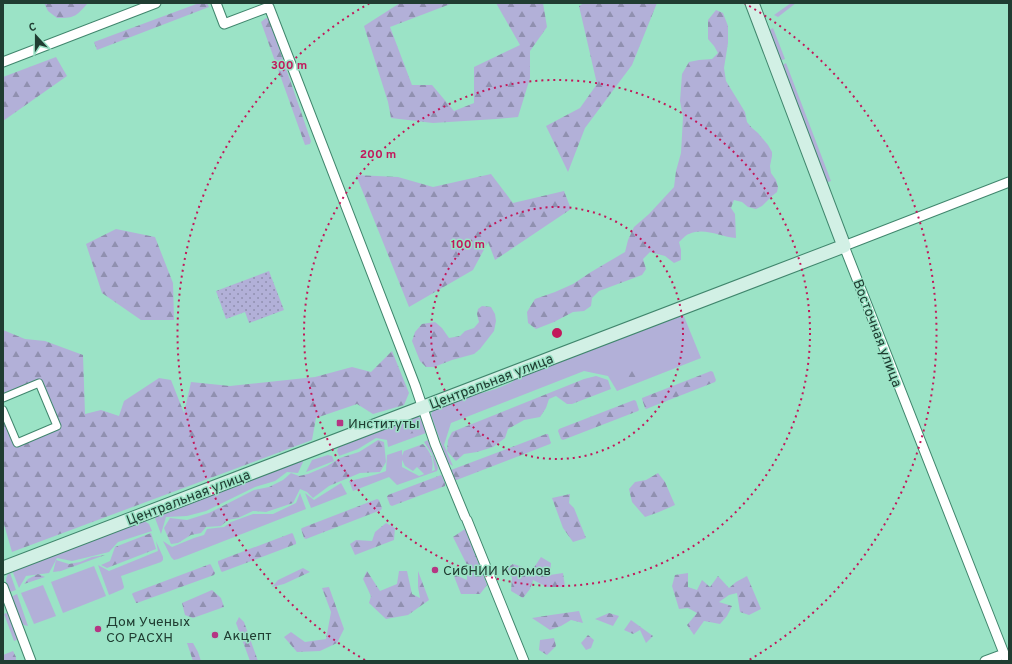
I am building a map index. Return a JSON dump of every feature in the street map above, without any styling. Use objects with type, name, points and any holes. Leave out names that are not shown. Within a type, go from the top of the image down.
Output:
[{"type":"main road","name":"Восточная улица","points":[[752,3],[844,246]]},
{"type":"main road","name":"Центральная улица","points":[[3,568],[844,246]]},
{"type":"street","points":[[3,62],[156,3]]},
{"type":"street","points":[[216,3],[224,24],[269,7],[404,356],[436,444],[524,661]]},
{"type":"street","points":[[844,246],[1009,182]]},
{"type":"street","name":"Восточная улица","points":[[844,246],[1005,657]]},
{"type":"street","points":[[3,398],[39,383],[57,426],[17,443],[3,410]]},
{"type":"street","points":[[3,587],[32,661]]},
{"type":"street","points":[[985,661],[1005,657]]},
{"type":"green space","points":[[44,3],[88,3],[81,11],[72,17],[57,18],[48,11]]},
{"type":"green space","points":[[199,3],[207,3],[209,7],[97,50],[94,42]]},
{"type":"green space","points":[[400,3],[453,3],[390,27],[412,85],[432,85],[454,111],[474,103],[474,67],[520,45],[496,3],[543,3],[547,27],[530,51],[530,78],[518,117],[433,123],[391,118],[388,102],[364,26]]},
{"type":"green space","points":[[584,3],[657,3],[632,65],[585,128],[568,172],[546,126],[580,108],[597,84],[579,6]]},
{"type":"green space","points":[[791,3],[796,3],[778,17],[774,15]]},
{"type":"green space","points":[[716,10],[723,13],[728,26],[728,43],[724,68],[726,81],[745,112],[747,122],[768,145],[772,152],[770,166],[771,173],[776,180],[778,187],[777,192],[762,206],[756,209],[734,200],[731,208],[735,214],[736,238],[707,232],[695,232],[685,236],[679,242],[681,260],[674,263],[665,256],[650,252],[643,259],[646,269],[642,275],[599,291],[592,298],[591,306],[584,311],[573,312],[536,329],[528,323],[527,312],[535,299],[573,284],[625,252],[628,240],[634,227],[649,214],[674,187],[676,171],[681,153],[683,117],[680,101],[682,74],[689,62],[712,59],[718,53],[708,39],[708,20]]},
{"type":"green space","points":[[266,18],[269,19],[311,141],[310,144],[305,145],[261,22]]},
{"type":"green space","points":[[773,28],[785,59],[779,61],[767,31]]},
{"type":"green space","points":[[56,57],[67,76],[3,121],[3,77]]},
{"type":"green space","points":[[786,63],[831,181],[825,183],[781,66]]},
{"type":"green space","points":[[491,174],[513,203],[564,191],[571,209],[495,260],[488,242],[473,270],[409,307],[356,175],[398,177],[433,187]]},
{"type":"green space","points":[[116,229],[155,237],[173,283],[174,320],[141,320],[102,293],[86,244]]},
{"type":"green space","points":[[269,271],[284,310],[249,323],[245,312],[226,319],[216,291]]},
{"type":"green space","points":[[482,306],[491,307],[495,314],[496,321],[494,331],[480,349],[474,354],[434,367],[426,367],[420,361],[412,341],[415,332],[422,324],[435,322],[442,328],[449,338],[460,336],[465,331],[474,328],[479,322],[477,314],[478,309]]},
{"type":"green space","points":[[683,314],[701,358],[617,391],[608,376],[584,371],[451,423],[444,445],[453,466],[448,463],[431,415],[433,409],[471,394],[496,389],[512,382],[519,375]]},
{"type":"green space","points":[[3,330],[25,339],[45,341],[83,355],[85,414],[101,410],[119,416],[124,401],[159,378],[171,380],[184,413],[191,382],[230,386],[315,377],[352,367],[371,372],[392,351],[409,393],[404,405],[373,414],[357,404],[316,418],[312,440],[12,552],[3,521],[3,410],[17,443],[57,426],[39,383],[3,398]]},
{"type":"green space","points":[[630,367],[637,371],[639,378],[633,382],[628,378]]},
{"type":"green space","points":[[711,371],[713,372],[716,380],[715,382],[646,409],[645,408],[642,398]]},
{"type":"green space","points":[[596,376],[608,380],[611,389],[572,404],[567,404],[556,396],[549,399],[546,408],[540,417],[524,420],[508,429],[505,438],[493,447],[464,454],[456,461],[447,451],[448,440],[452,432],[584,379]]},
{"type":"green space","points":[[634,400],[636,401],[638,411],[563,440],[561,439],[558,431],[559,429]]},
{"type":"green space","points":[[418,416],[422,421],[426,433],[388,447],[387,440],[376,438],[358,449],[339,456],[337,451],[339,445]]},
{"type":"green space","points":[[407,427],[415,427],[416,433],[406,434],[403,432]]},
{"type":"green space","points":[[548,434],[550,444],[454,481],[451,470]]},
{"type":"green space","points":[[378,440],[384,442],[386,462],[380,472],[360,473],[329,486],[313,498],[307,492],[300,489],[293,503],[266,512],[253,511],[238,518],[228,520],[221,526],[206,527],[201,533],[191,535],[178,543],[171,544],[164,528],[170,518],[187,520],[209,513],[254,490],[269,487],[283,480],[291,473],[299,476],[308,474],[327,466],[340,458],[359,452]]},
{"type":"green space","points":[[428,440],[438,468],[437,471],[397,485],[389,477],[353,491],[349,481],[386,471],[387,455],[402,450],[402,467],[419,476],[435,470],[432,454],[424,442]]},
{"type":"green space","points":[[423,444],[430,453],[433,463],[432,471],[425,475],[417,467],[413,471],[405,466],[401,458],[404,451]]},
{"type":"green space","points":[[328,455],[332,456],[334,461],[306,472],[312,460]]},
{"type":"green space","points":[[303,459],[298,473],[287,472],[275,481],[255,487],[206,511],[187,516],[166,517],[161,534],[155,518],[158,514]]},
{"type":"green space","points":[[658,473],[665,482],[675,505],[645,517],[632,502],[629,489],[635,482],[646,480]]},
{"type":"green space","points":[[441,475],[445,486],[392,506],[390,505],[387,497],[388,495]]},
{"type":"green space","points":[[341,483],[347,494],[311,508],[305,493],[314,500]]},
{"type":"green space","points":[[300,493],[306,509],[178,559],[174,560],[171,557],[163,541],[172,547],[204,535],[207,529],[224,527],[231,522],[253,514],[273,514],[296,503]]},
{"type":"green space","points":[[570,494],[569,503],[574,508],[586,538],[573,542],[563,528],[552,498]]},
{"type":"green space","points":[[377,499],[379,500],[382,508],[381,510],[306,539],[304,538],[302,528]]},
{"type":"green space","points":[[143,520],[149,524],[152,531],[118,542],[109,552],[72,561],[57,558],[49,573],[26,576],[19,588],[12,570]]},
{"type":"green space","points":[[386,523],[395,528],[394,540],[355,555],[350,544],[356,540],[372,541],[375,532]]},
{"type":"green space","points":[[465,529],[487,585],[480,594],[461,594],[448,561],[460,577],[467,580],[467,565],[453,537]]},
{"type":"green space","points":[[151,533],[156,549],[107,568],[101,565],[110,561],[115,547]]},
{"type":"green space","points":[[292,533],[296,544],[222,572],[221,571],[218,561]]},
{"type":"green space","points":[[156,541],[163,560],[121,576],[124,587],[123,589],[109,595],[98,565],[109,571],[158,551]]},
{"type":"green space","points":[[105,555],[61,571],[53,572],[56,560],[69,564],[80,562],[92,557]]},
{"type":"green space","points":[[541,557],[551,563],[550,575],[563,573],[565,587],[547,587],[533,580],[530,589],[523,598],[511,591],[512,577],[502,571],[513,564],[523,567],[528,572],[535,566]]},
{"type":"green space","points":[[210,564],[215,573],[214,575],[136,603],[132,594],[133,593]]},
{"type":"green space","points":[[94,566],[106,596],[63,613],[51,582]]},
{"type":"green space","points":[[303,568],[310,572],[284,584],[272,587],[278,580]]},
{"type":"green space","points":[[367,571],[380,591],[397,584],[399,571],[407,571],[412,594],[420,598],[418,571],[429,600],[408,615],[386,619],[369,603],[371,596],[363,579]]},
{"type":"green space","points":[[10,573],[16,590],[10,592],[6,581],[8,574]]},
{"type":"green space","points":[[688,573],[688,587],[697,590],[702,580],[710,587],[718,576],[729,588],[747,576],[761,609],[749,615],[740,612],[737,593],[729,595],[719,602],[732,606],[727,616],[720,624],[704,621],[694,635],[687,625],[697,613],[688,608],[679,609],[672,586],[675,575]]},
{"type":"green space","points":[[38,574],[45,577],[24,584],[28,579]]},
{"type":"green space","points":[[43,585],[56,616],[34,624],[21,593]]},
{"type":"green space","points":[[329,587],[344,629],[337,643],[320,651],[297,652],[284,637],[291,632],[305,642],[326,639],[331,612],[322,588]]},
{"type":"green space","points":[[212,590],[221,598],[224,607],[193,618],[185,615],[182,603]]},
{"type":"green space","points":[[17,594],[28,626],[21,622],[11,597]]},
{"type":"green space","points":[[579,611],[583,623],[571,620],[550,630],[532,618],[551,615]]},
{"type":"green space","points":[[9,612],[19,639],[14,641],[4,614]]},
{"type":"green space","points":[[609,613],[619,616],[613,626],[595,619]]},
{"type":"green space","points":[[239,617],[244,622],[258,661],[250,661],[236,623]]},
{"type":"green space","points":[[631,620],[653,636],[646,643],[640,630],[633,634],[624,630]]},
{"type":"green space","points":[[588,635],[594,640],[591,648],[586,650],[581,643]]},
{"type":"green space","points":[[554,638],[556,646],[547,655],[539,650],[540,640]]},
{"type":"green space","points":[[187,643],[193,643],[201,661],[193,661]]},
{"type":"green space","points":[[13,651],[16,661],[3,661],[3,655]]},
{"type":"place","name":"Институты","points":[[340,423]]},
{"type":"place","name":"СибНИИ Кормов","points":[[435,570]]},
{"type":"place","name":"Дом Ученых СО РАСХН","points":[[98,629]]},
{"type":"place","name":"Акцепт","points":[[215,635]]}]
